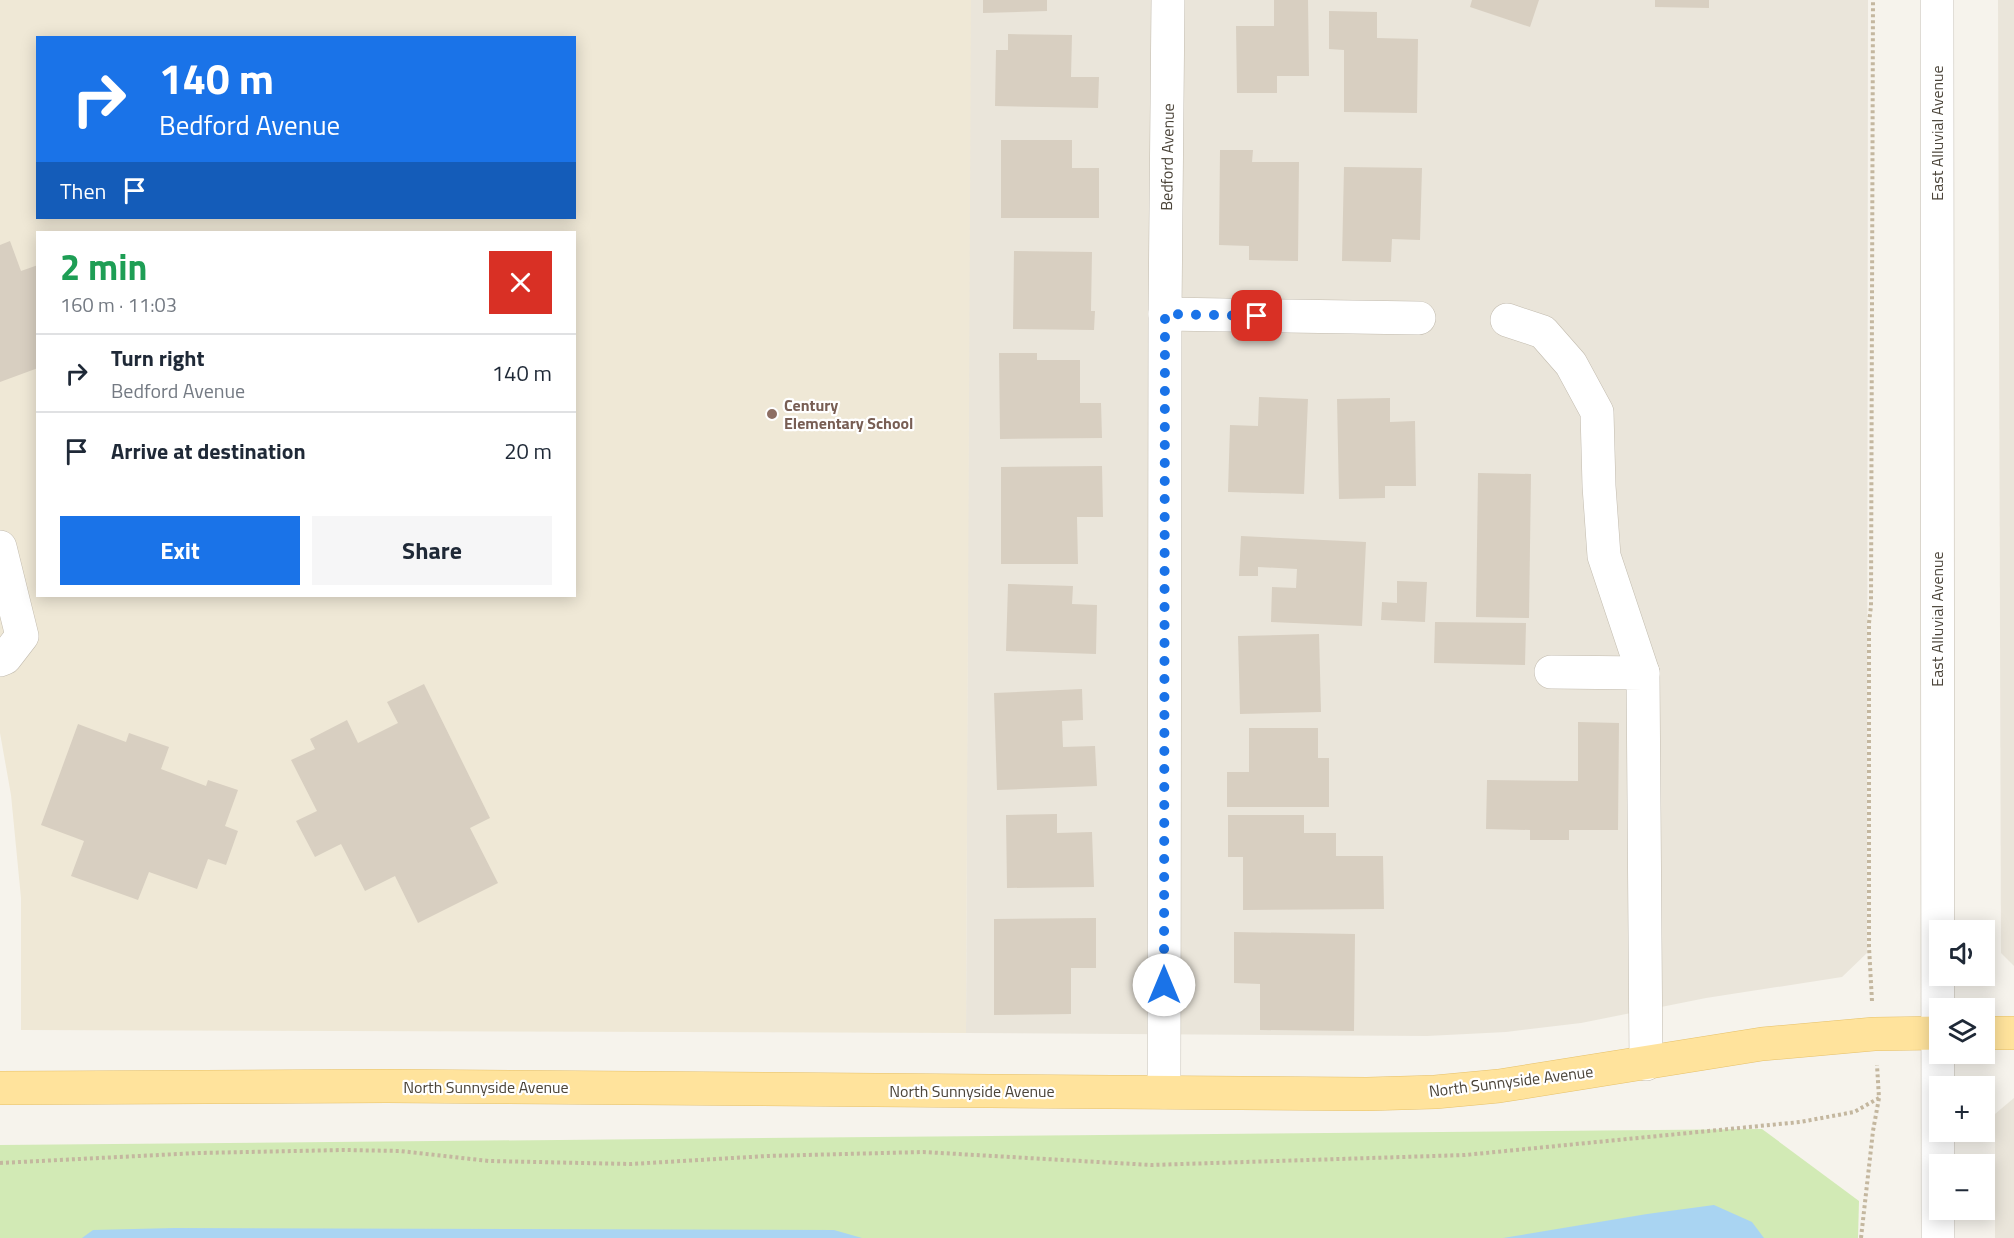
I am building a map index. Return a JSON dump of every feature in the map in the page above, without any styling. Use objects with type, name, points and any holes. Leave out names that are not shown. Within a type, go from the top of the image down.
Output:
[{"type":"main road","name":"North Sunnyside Avenue","points":[[0,1088],[399,1086],[1435,1092],[1499,1086],[1762,1044],[1874,1034],[1929,1033]]},
{"type":"main road","points":[[1995,1033],[2014,1033]]},
{"type":"street","name":"Bedford Avenue","points":[[1164,1092],[1165,314],[1168,0]]},
{"type":"street","name":"East Alluvial Avenue","points":[[1937,0],[1939,998]]},
{"type":"street","points":[[1165,314],[1419,318]]},
{"type":"street","points":[[1507,320],[1543,332],[1571,364],[1597,412],[1604,556],[1643,673],[1646,1064]]},
{"type":"street","points":[[0,547],[22,636],[5,658],[0,660]]},
{"type":"street","points":[[1551,672],[1643,673]]},
{"type":"street","name":"East Alluvial Avenue","points":[[1938,1238],[1939,1064]]},
{"type":"path","points":[[1870,970],[1869,623],[1873,0]]},
{"type":"path","points":[[0,1163],[198,1153],[345,1150],[400,1151],[489,1161],[631,1164],[767,1156],[923,1152],[1151,1165],[1465,1155],[1800,1122],[1854,1112],[1879,1098],[1861,1238]]},
{"type":"shaded area","name":"Century Elementary School","points":[[0,0],[971,0],[966,1033],[21,1030],[21,898],[11,795],[0,733]]},
{"type":"shaded area","points":[[970,0],[1868,0],[1867,953],[1842,977],[1706,998],[1581,1023],[1506,1032],[1427,1036],[966,1033]]},
{"type":"shaded area","points":[[1998,0],[2014,0],[2014,966],[2001,953]]},
{"type":"shaded area","points":[[2014,1098],[2014,1238],[1995,1238],[1995,1114]]},
{"type":"green space","points":[[1762,1129],[1859,1201],[1858,1238],[0,1238],[0,1145]]},
{"type":"water","points":[[1714,1205],[1752,1222],[1764,1238],[1503,1238],[1647,1214]]},
{"type":"water","points":[[174,1228],[834,1230],[862,1238],[82,1238],[93,1230]]},
{"type":"building","points":[[983,0],[1047,0],[1047,11],[983,13]]},
{"type":"building","points":[[1274,0],[1308,0],[1309,76],[1277,76],[1277,93],[1237,93],[1236,26],[1274,26]]},
{"type":"building","points":[[1472,0],[1539,0],[1530,27],[1470,7]]},
{"type":"building","points":[[1655,0],[1709,0],[1709,8],[1655,7]]},
{"type":"building","points":[[1329,11],[1377,12],[1377,38],[1418,39],[1417,113],[1344,112],[1344,50],[1329,49]]},
{"type":"building","points":[[1008,34],[1072,35],[1071,77],[1099,77],[1098,108],[995,106],[996,50],[1008,50]]},
{"type":"building","points":[[1001,140],[1072,140],[1072,168],[1099,168],[1099,218],[1001,218]]},
{"type":"building","points":[[1220,150],[1253,150],[1252,162],[1299,162],[1298,261],[1249,260],[1249,246],[1219,245]]},
{"type":"building","points":[[1344,167],[1422,168],[1420,240],[1392,239],[1391,262],[1342,261]]},
{"type":"building","points":[[10,241],[21,271],[36,266],[36,369],[0,382],[0,245]]},
{"type":"building","points":[[1014,251],[1092,252],[1091,311],[1095,311],[1094,330],[1013,329]]},
{"type":"building","points":[[999,353],[1037,353],[1037,360],[1080,360],[1080,403],[1101,403],[1102,438],[1000,439]]},
{"type":"building","points":[[1259,397],[1308,399],[1304,494],[1228,492],[1230,425],[1258,426]]},
{"type":"building","points":[[1390,398],[1390,422],[1415,421],[1416,486],[1385,486],[1385,498],[1339,499],[1337,399]]},
{"type":"building","points":[[1102,466],[1103,517],[1077,517],[1078,564],[1001,564],[1001,467]]},
{"type":"building","points":[[1478,473],[1531,474],[1529,618],[1476,617]]},
{"type":"building","points":[[1241,536],[1366,542],[1362,626],[1271,622],[1272,587],[1296,588],[1297,569],[1258,567],[1258,576],[1239,576]]},
{"type":"building","points":[[1397,581],[1427,582],[1425,622],[1381,620],[1382,602],[1397,603]]},
{"type":"building","points":[[1008,584],[1073,586],[1072,604],[1097,605],[1096,654],[1006,651]]},
{"type":"building","points":[[1435,622],[1526,623],[1525,665],[1434,663]]},
{"type":"building","points":[[1319,634],[1321,712],[1240,714],[1238,636]]},
{"type":"building","points":[[424,684],[490,818],[470,828],[498,883],[418,923],[395,876],[365,891],[341,844],[315,857],[296,821],[317,811],[291,760],[315,749],[310,739],[347,720],[358,743],[398,723],[387,702]]},
{"type":"building","points":[[1082,689],[1083,720],[1062,721],[1063,747],[1095,746],[1097,786],[997,790],[994,693]]},
{"type":"building","points":[[1578,722],[1619,723],[1618,830],[1569,830],[1569,840],[1530,840],[1530,830],[1486,829],[1487,780],[1578,781]]},
{"type":"building","points":[[78,724],[126,742],[129,733],[169,747],[161,769],[206,786],[208,780],[238,790],[225,826],[238,831],[226,865],[208,859],[197,889],[149,872],[138,900],[71,876],[84,841],[41,825]]},
{"type":"building","points":[[1249,728],[1318,728],[1318,758],[1329,758],[1329,807],[1227,807],[1227,772],[1249,772]]},
{"type":"building","points":[[1057,814],[1057,833],[1092,832],[1094,887],[1007,888],[1006,815]]},
{"type":"building","points":[[1228,815],[1304,815],[1304,833],[1336,833],[1336,856],[1383,856],[1384,909],[1243,910],[1243,857],[1228,857]]},
{"type":"building","points":[[1096,918],[1096,968],[1071,968],[1071,1014],[994,1015],[994,919]]},
{"type":"building","points":[[1234,932],[1355,934],[1354,1031],[1260,1030],[1260,984],[1234,983]]},
{"type":"place","name":"Century Elementary School","points":[[772,414]]},
{"type":"route","points":[[1164,985],[1165,314],[1257,316]]}]
